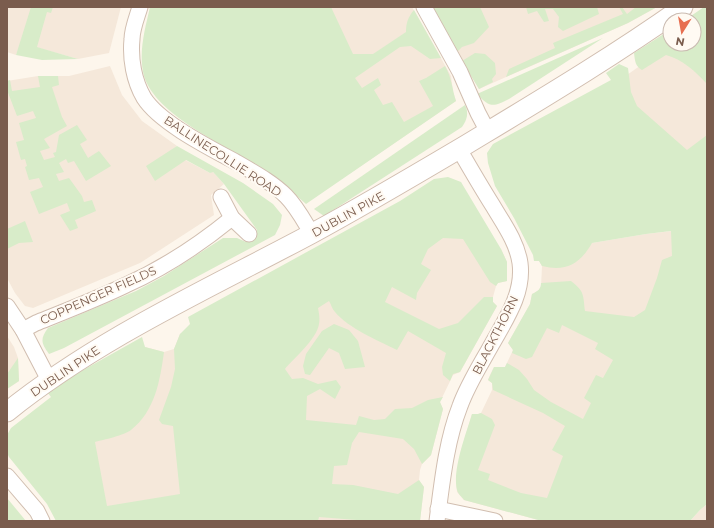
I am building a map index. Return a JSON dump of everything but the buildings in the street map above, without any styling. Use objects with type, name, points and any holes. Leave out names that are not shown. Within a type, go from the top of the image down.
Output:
[{"type":"street","name":"BALLINECOLLIE ROAD","points":[[140,7],[132,38],[131,57],[136,77],[145,99],[165,121],[272,184],[286,196],[300,213],[312,234]]},
{"type":"street","points":[[424,7],[460,72],[488,132]]},
{"type":"street","name":"DUBLIN PIKE","points":[[7,412],[49,380],[80,359],[157,315],[383,195],[627,46],[683,7]]},
{"type":"street","name":"BLACKTHORN","points":[[459,149],[508,231],[520,262],[521,277],[516,298],[507,318],[466,391],[460,407],[448,450],[438,515],[495,521]]},
{"type":"street","points":[[220,197],[232,218],[249,234]]},
{"type":"street","name":"COPPENGER FIELDS","points":[[23,330],[36,323],[127,285],[156,270],[189,250],[232,218]]},
{"type":"street","points":[[7,306],[23,330],[49,380]]},
{"type":"street","points":[[7,476],[37,511],[42,521]]},
{"type":"shaded area","points":[[7,7],[121,7],[109,53],[78,59],[21,43],[16,55],[7,52]]},
{"type":"shaded area","points":[[297,7],[412,7],[451,76],[456,101],[349,174]]},
{"type":"shaded area","points":[[430,7],[657,7],[628,23],[479,89]]},
{"type":"shaded area","points":[[707,19],[707,203],[617,82],[662,50],[662,52],[702,52],[702,29]]},
{"type":"shaded area","points":[[110,66],[122,95],[142,121],[177,146],[170,152],[210,173],[212,171],[224,184],[211,195],[214,215],[140,263],[33,308],[25,306],[15,293],[7,278],[7,81],[38,76],[69,76]]},
{"type":"shaded area","points":[[402,205],[501,249],[507,262],[507,281],[498,283],[493,297],[493,302],[497,306],[460,372],[453,375],[440,402],[443,409],[431,455],[422,464],[420,470],[419,480],[424,487],[420,521],[72,521],[67,395],[145,347],[164,352],[174,349],[180,334]]},
{"type":"shaded area","points":[[707,227],[542,521],[464,500],[457,492],[456,478],[461,451],[472,414],[481,413],[492,390],[492,383],[488,380],[490,375],[494,367],[505,367],[513,350],[508,343],[530,304],[532,294],[538,291],[541,287],[542,266],[539,261],[534,261],[592,243],[646,234]]},
{"type":"shaded area","points":[[7,336],[14,347],[18,358],[19,381],[7,389]]},
{"type":"shaded area","points":[[707,504],[707,521],[690,521],[700,510]]},
{"type":"green space","points":[[31,7],[53,7],[51,13],[47,12],[37,47],[78,59],[42,60],[16,55]]},
{"type":"green space","points":[[150,7],[331,7],[353,54],[373,54],[406,32],[408,20],[414,10],[441,58],[430,59],[411,46],[400,47],[355,78],[362,88],[378,78],[381,85],[374,90],[383,105],[392,102],[404,122],[433,106],[419,81],[445,66],[451,79],[456,101],[306,204],[263,169],[209,138],[176,116],[151,90],[144,76],[142,67],[143,41]]},
{"type":"green space","points":[[430,7],[480,7],[489,27],[474,43],[462,47],[457,52]]},
{"type":"green space","points":[[526,7],[597,7],[599,14],[563,31],[558,27],[559,17],[553,9],[545,9],[549,21],[544,22],[537,11],[528,14]]},
{"type":"green space","points":[[619,7],[622,7],[627,14],[636,7],[657,7],[628,23],[506,77],[509,69],[555,48],[553,43],[623,14]]},
{"type":"green space","points":[[704,7],[707,7],[707,84],[683,63],[666,55],[642,70],[638,67],[635,61],[634,53],[662,35],[662,52],[702,52],[702,12],[697,12]]},
{"type":"green space","points":[[603,38],[504,102],[492,105],[485,102],[477,94]]},
{"type":"green space","points":[[475,53],[485,54],[495,63],[496,74],[492,79],[493,82],[479,89],[462,61]]},
{"type":"green space","points":[[619,64],[628,68],[631,92],[637,106],[687,150],[707,135],[707,504],[690,521],[542,521],[464,500],[458,493],[456,472],[463,442],[472,414],[481,413],[492,419],[495,425],[478,470],[490,474],[488,480],[521,493],[547,498],[563,456],[552,450],[565,426],[543,413],[493,390],[492,383],[488,380],[494,367],[505,367],[507,363],[519,370],[534,390],[551,402],[583,419],[591,403],[584,398],[596,375],[603,378],[613,360],[595,349],[598,343],[562,325],[559,333],[547,328],[532,357],[526,359],[512,353],[513,350],[508,343],[530,304],[532,294],[539,290],[541,283],[571,281],[581,291],[585,311],[634,317],[645,310],[662,260],[672,256],[671,231],[592,243],[582,256],[572,265],[558,268],[542,266],[539,261],[534,261],[533,255],[514,218],[495,186],[488,163],[487,153],[493,144],[611,80],[606,73]]},
{"type":"green space","points":[[38,76],[58,76],[59,85],[52,87],[62,117],[67,126],[44,139],[50,148],[40,151],[44,160],[55,157],[53,153],[56,152],[59,135],[77,125],[87,140],[80,144],[88,158],[99,151],[111,166],[86,181],[74,161],[68,163],[66,159],[59,163],[64,172],[56,174],[59,181],[69,178],[82,196],[84,202],[92,200],[96,211],[75,220],[78,228],[70,231],[60,215],[70,211],[67,203],[39,214],[30,192],[43,187],[39,178],[29,180],[25,167],[27,166],[25,159],[21,160],[16,142],[24,140],[19,123],[36,118],[33,111],[17,116],[7,90],[7,81],[10,80],[12,91],[40,87]]},
{"type":"green space","points":[[465,105],[467,116],[462,127],[324,216],[314,209]]},
{"type":"green space","points":[[177,146],[243,183],[273,204],[282,215],[280,225],[275,235],[64,348],[49,354],[42,341],[48,328],[136,291],[164,276],[223,238],[237,238],[246,242],[257,230],[224,184],[213,172],[210,173],[186,160],[155,181],[146,166]]},
{"type":"green space","points":[[448,177],[461,182],[501,249],[507,262],[507,281],[498,283],[496,286],[490,282],[463,239],[443,238],[428,249],[421,264],[431,270],[417,293],[416,300],[392,287],[385,302],[439,329],[458,323],[484,297],[493,297],[493,302],[497,306],[460,372],[453,374],[450,381],[443,375],[442,367],[446,353],[408,331],[397,350],[364,334],[341,318],[334,311],[329,301],[318,308],[319,322],[314,336],[285,369],[292,379],[303,378],[318,384],[336,380],[341,387],[335,399],[320,389],[307,396],[306,420],[356,425],[359,416],[374,420],[385,419],[395,409],[412,408],[428,400],[443,397],[440,402],[443,409],[431,455],[422,464],[414,449],[403,439],[359,432],[352,443],[347,465],[334,466],[332,484],[353,485],[398,494],[419,480],[424,487],[420,521],[369,521],[319,517],[318,521],[56,521],[47,504],[7,453],[7,435],[11,428],[51,397],[47,392],[142,337],[145,347],[164,352],[161,374],[155,395],[146,414],[128,432],[95,442],[107,506],[180,494],[173,426],[162,424],[159,420],[171,387],[175,369],[174,349],[180,334],[190,324],[188,317],[400,201],[434,179]]},
{"type":"green space","points":[[25,221],[33,242],[19,243],[7,249],[7,229]]},
{"type":"green space","points":[[334,324],[349,330],[358,341],[365,367],[345,369],[339,353],[329,348],[310,375],[305,374],[303,366],[306,354],[322,331]]},
{"type":"green space","points":[[18,358],[19,381],[7,389],[7,374]]},
{"type":"green space","points":[[7,498],[26,521],[7,521]]}]
